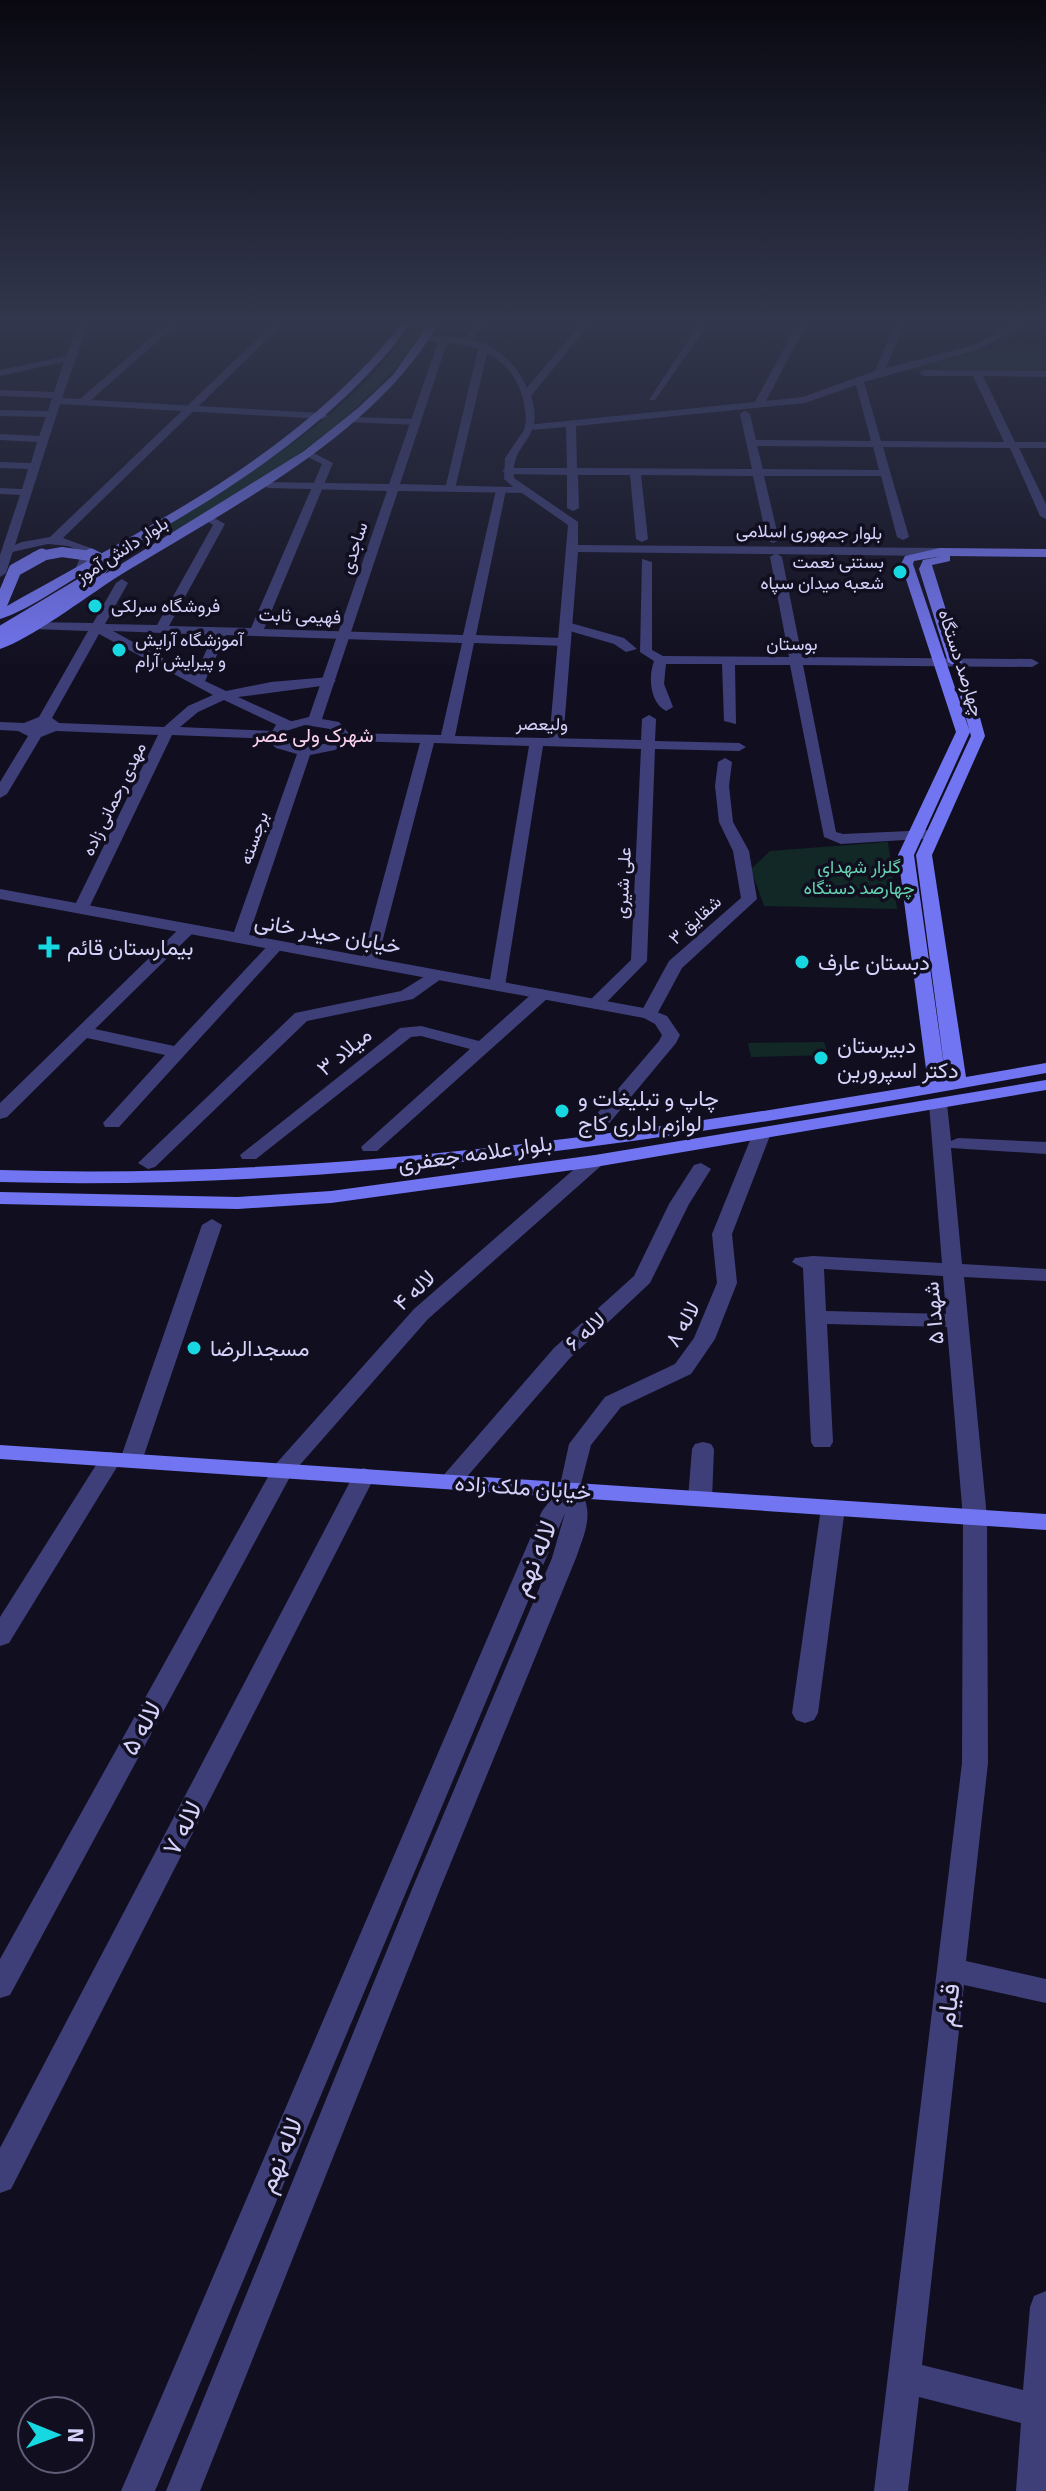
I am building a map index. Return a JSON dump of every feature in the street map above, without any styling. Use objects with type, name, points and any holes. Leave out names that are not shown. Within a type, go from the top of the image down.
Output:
[{"type":"main road","name":"بلوار دانش آموز","points":[[0,615],[246,470],[293,437]]},
{"type":"main road","name":"بلوار دانش آموز","points":[[0,645],[329,437]]},
{"type":"main road","points":[[145,531],[151,537],[177,535]]},
{"type":"main road","points":[[0,606],[11,576],[27,560],[69,552],[95,555],[105,562],[97,575],[0,633]]},
{"type":"main road","name":"بلوار جمهوری اسلامی","points":[[936,554],[1046,553]]},
{"type":"main road","points":[[909,559],[936,554]]},
{"type":"main road","name":"بلوار جمهوری اسلامی","points":[[936,554],[1046,559]]},
{"type":"main road","name":"چهارصد دستگاه","points":[[936,554],[925,569],[963,732],[913,836],[945,1092]]},
{"type":"main road","name":"چهارصد دستگاه","points":[[909,559],[907,564],[978,727],[978,736],[931,835],[915,855]]},
{"type":"main road","name":"بلوار علامه جعفری","points":[[0,1198],[209,1203],[347,1194],[595,1161],[762,1133],[1046,1068]]},
{"type":"main road","name":"بلوار علامه جعفری","points":[[0,1176],[66,1179],[346,1169],[584,1141],[945,1092],[1046,1085]]},
{"type":"main road","points":[[346,1169],[332,1183],[335,1189],[347,1194]]},
{"type":"main road","points":[[279,1173],[296,1178],[303,1185],[298,1193],[279,1200]]},
{"type":"main road","name":"خیابان ملک زاده","points":[[0,1452],[1046,1522]]},
{"type":"street","points":[[0,573],[5,548],[17,522],[16,506],[26,492],[43,439],[5,437]]},
{"type":"street","points":[[58,542],[166,437]]},
{"type":"street","name":"ساجدی","points":[[315,721],[411,437]]},
{"type":"street","points":[[450,489],[462,437]]},
{"type":"street","points":[[507,471],[513,450],[522,437]]},
{"type":"street","points":[[571,437],[573,508]]},
{"type":"street","points":[[751,437],[773,540]]},
{"type":"street","points":[[874,437],[903,537],[915,546],[936,554]]},
{"type":"street","points":[[1008,437],[1046,516]]},
{"type":"street","points":[[752,443],[1046,445]]},
{"type":"street","points":[[26,452],[39,452]]},
{"type":"street","points":[[256,632],[327,460],[308,453]]},
{"type":"street","points":[[0,465],[35,466]]},
{"type":"street","points":[[507,471],[885,473]]},
{"type":"street","points":[[507,471],[520,490],[574,524],[556,742]]},
{"type":"street","points":[[635,472],[642,539]]},
{"type":"street","points":[[0,478],[30,479]]},
{"type":"street","points":[[268,485],[520,490]]},
{"type":"street","points":[[447,739],[501,490]]},
{"type":"street","points":[[0,491],[26,492]]},
{"type":"street","points":[[161,629],[219,524],[207,517]]},
{"type":"street","points":[[0,521],[17,522]]},
{"type":"street","points":[[886,551],[898,548],[903,537]]},
{"type":"street","points":[[5,548],[58,542],[89,551],[82,567]]},
{"type":"street","name":"بلوار جمهوری اسلامی","points":[[572,552],[886,551],[936,554]]},
{"type":"street","name":"بلوار جمهوری اسلامی","points":[[572,552],[777,561],[909,559]]},
{"type":"street","points":[[777,561],[799,662],[829,834],[841,839],[931,835]]},
{"type":"street","name":"بوستان","points":[[646,562],[646,652],[661,660],[1032,663]]},
{"type":"street","points":[[0,794],[122,583]]},
{"type":"street","name":"فهیمی ثابت","points":[[33,625],[565,642]]},
{"type":"street","points":[[567,626],[619,641],[631,649]]},
{"type":"street","points":[[95,627],[198,683],[288,725]]},
{"type":"street","points":[[198,683],[221,631]]},
{"type":"street","points":[[661,660],[655,671],[658,691],[666,707]]},
{"type":"street","points":[[728,661],[731,721]]},
{"type":"street","name":"مهدی رحمانی زاده","points":[[81,909],[167,731],[193,709],[225,695],[329,681]]},
{"type":"street","name":"علی شیری","points":[[595,1004],[639,961],[649,719]]},
{"type":"street","points":[[0,726],[274,735],[288,725],[315,721],[341,728],[345,737],[327,748],[305,750],[278,744],[274,735]]},
{"type":"street","name":"ولیعصر","points":[[345,737],[739,747]]},
{"type":"street","points":[[369,962],[428,739]]},
{"type":"street","points":[[497,986],[537,741]]},
{"type":"street","name":"برجسته","points":[[240,939],[305,750]]},
{"type":"street","name":"شقایق ۳","points":[[649,1014],[675,965],[749,899],[741,851],[726,822],[722,786],[725,762]]},
{"type":"street","name":"خیابان حیدر خانی","points":[[0,894],[649,1014]]},
{"type":"street","points":[[1,1111],[188,929]]},
{"type":"street","points":[[112,1123],[277,945]]},
{"type":"street","points":[[148,1163],[301,1017],[407,995],[435,975]]},
{"type":"street","points":[[370,1147],[542,994]]},
{"type":"street","points":[[584,1141],[667,1043],[671,1035],[669,1027],[649,1014]]},
{"type":"street","name":"میلاد ۳","points":[[249,1155],[406,1032],[421,1031],[482,1047]]},
{"type":"street","points":[[83,1032],[176,1052]]},
{"type":"street","name":"شهدا ۵","points":[[945,1092],[953,1270],[975,1518]]},
{"type":"street","name":"لاله ۸","points":[[570,1490],[580,1444],[613,1402],[683,1369],[704,1339],[727,1283],[722,1234],[762,1133]]},
{"type":"street","points":[[958,1144],[1046,1148]]},
{"type":"street","name":"لاله ۴","points":[[282,1471],[421,1314],[595,1161]]},
{"type":"street","name":"لاله ۶","points":[[450,1482],[562,1353],[643,1279],[701,1169]]},
{"type":"street","points":[[0,1637],[121,1460],[212,1225]]},
{"type":"street","points":[[822,1442],[815,1317],[807,1262],[1046,1275]]},
{"type":"street","points":[[815,1317],[958,1321]]},
{"type":"street","points":[[700,1499],[703,1449]]},
{"type":"street","name":"لاله ۵","points":[[0,1986],[282,1471]]},
{"type":"street","name":"لاله ۷","points":[[0,2179],[364,1476]]},
{"type":"street","name":"لاله نهم","points":[[138,2491],[554,1511],[570,1490]]},
{"type":"street","name":"لاله نهم","points":[[183,2491],[564,1558],[578,1517],[570,1490]]},
{"type":"street","points":[[805,1713],[833,1508]]},
{"type":"street","name":"قیام","points":[[891,2491],[975,1763],[975,1518]]},
{"type":"street","points":[[952,1970],[1046,1991]]},
{"type":"street","points":[[284,2147],[318,2156]]},
{"type":"street","points":[[1033,2491],[1046,2307]]},
{"type":"street","points":[[904,2377],[1038,2411]]},
{"type":"green space","points":[[320,437],[285,463],[173,532],[156,531],[262,464],[297,440]]},
{"type":"green space","name":"گلزار شهدای چهارصد دستگاه","points":[[888,842],[897,909],[764,906],[751,869],[770,851]]},
{"type":"green space","points":[[824,1042],[828,1055],[751,1057],[748,1043]]},
{"type":"place","name":"بستنی نعمت شعبه میدان سپاه","points":[[900,572]]},
{"type":"place","name":"فروشگاه سرلکی","points":[[95,606]]},
{"type":"place","name":"آموزشگاه آرایش و پیرایش آرام","points":[[119,650]]},
{"type":"place","name":"بیمارستان قائم","points":[[49,947]]},
{"type":"place","name":"دبستان عارف","points":[[802,962]]},
{"type":"place","name":"دبیرستان دکتر اسپرورین","points":[[821,1058]]},
{"type":"place","name":"چاپ و تبلیغات و لوازم اداری کاج","points":[[562,1111]]},
{"type":"place","name":"مسجدالرضا","points":[[194,1348]]},
{"type":"district","name":"شهرک ولی عصر","points":[[313,735]]}]
